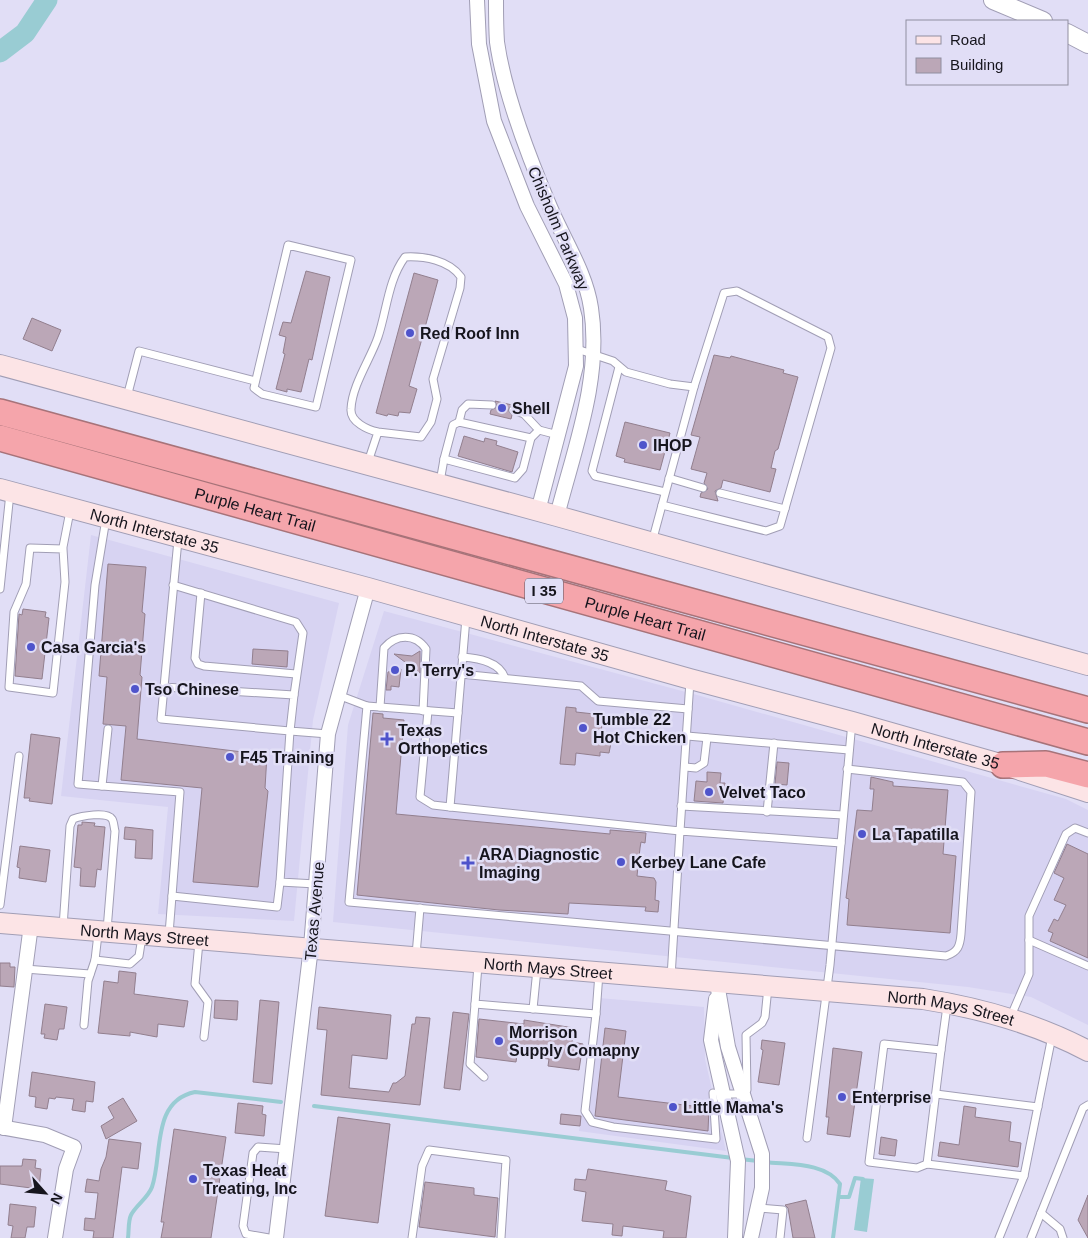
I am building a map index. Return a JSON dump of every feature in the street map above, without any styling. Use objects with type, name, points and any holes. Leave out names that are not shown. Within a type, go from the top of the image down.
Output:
[{"type":"highway","name":"Purple Heart Trail","points":[[0,412],[1088,710]]},
{"type":"highway","name":"Purple Heart Trail","points":[[0,438],[1088,742]]},
{"type":"highway","points":[[1003,765],[1046,764],[1088,775]]},
{"type":"main road","points":[[0,365],[547,513],[1088,665]]},
{"type":"main road","name":"North Interstate 35","points":[[5,490],[106,516],[690,679],[852,722],[1003,765],[1088,792]]},
{"type":"main road","name":"North Mays Street","points":[[0,923],[537,966],[948,1003],[1010,1019],[1052,1033],[1088,1051]]},
{"type":"street","name":"Chisholm Parkway","points":[[477,0],[479,44],[494,121],[528,206],[566,284],[575,318],[577,350],[574,376],[558,436],[547,513]]},
{"type":"street","name":"Chisholm Parkway","points":[[496,0],[497,42],[508,88],[536,176],[578,266],[591,307],[594,354],[590,387],[576,441],[547,513]]},
{"type":"street","points":[[997,1],[1041,20]]},
{"type":"street","points":[[1068,34],[1088,44]]},
{"type":"street","points":[[558,436],[576,441]]},
{"type":"street","name":"Texas Avenue","points":[[276,1238],[311,947],[328,734],[368,588]]},
{"type":"street","points":[[31,925],[2,1128],[45,1135],[74,1147],[66,1169],[55,1238]]},
{"type":"street","points":[[717,983],[728,1047],[762,1154],[762,1188],[751,1238]]},
{"type":"street","points":[[717,983],[711,1040],[718,1094],[738,1161],[735,1238]]},
{"type":"lane","points":[[288,245],[351,260],[316,407],[262,394],[254,388],[255,381],[288,245]]},
{"type":"lane","points":[[418,256],[455,268],[461,277],[460,288],[433,378],[437,399],[431,422],[421,437],[378,432],[370,430],[359,423],[353,417],[350,410],[361,374],[378,338],[396,269],[405,257],[418,256]]},
{"type":"lane","points":[[652,542],[665,492],[694,387],[724,293],[737,291],[828,337],[831,348],[780,526],[766,531],[662,505]]},
{"type":"lane","points":[[577,350],[613,361],[626,372],[670,384],[694,387]]},
{"type":"lane","points":[[127,398],[139,351],[255,381]]},
{"type":"lane","points":[[619,367],[592,471],[595,476],[665,492]]},
{"type":"lane","points":[[459,422],[462,410],[468,404],[492,404]]},
{"type":"lane","points":[[513,410],[524,414],[539,430],[558,436]]},
{"type":"lane","points":[[439,484],[453,425],[459,422],[531,438]]},
{"type":"lane","points":[[444,459],[515,478],[523,469],[531,438],[539,430]]},
{"type":"lane","points":[[367,465],[378,432]]},
{"type":"lane","points":[[669,478],[702,488]]},
{"type":"lane","points":[[0,589],[5,490]]},
{"type":"lane","points":[[720,493],[785,510]]},
{"type":"lane","points":[[63,549],[30,548],[26,584],[14,612],[9,686],[53,693],[65,582],[63,549],[71,508]]},
{"type":"lane","points":[[106,516],[95,585],[78,784],[180,792],[169,936]]},
{"type":"lane","points":[[178,536],[161,719],[328,734]]},
{"type":"lane","points":[[172,896],[278,907],[290,731],[302,633],[296,622],[174,585]]},
{"type":"lane","points":[[201,594],[195,658],[198,664],[296,674]]},
{"type":"lane","points":[[450,807],[466,615]]},
{"type":"lane","points":[[380,707],[384,648],[396,638],[416,638],[426,649],[425,711],[420,797],[433,805],[680,831],[841,843]]},
{"type":"lane","points":[[462,657],[482,658],[503,672],[505,678]]},
{"type":"lane","points":[[461,674],[581,686],[598,701],[688,709]]},
{"type":"lane","points":[[671,978],[690,679]]},
{"type":"lane","points":[[164,687],[294,695]]},
{"type":"lane","points":[[338,695],[366,706],[458,713]]},
{"type":"lane","points":[[366,706],[349,902],[946,956],[953,954],[960,947],[971,792],[963,782],[847,769]]},
{"type":"lane","points":[[807,1138],[832,945],[852,722]]},
{"type":"lane","points":[[102,786],[108,729]]},
{"type":"lane","points":[[687,736],[849,750]]},
{"type":"lane","points":[[685,767],[696,768],[704,763],[707,738]]},
{"type":"lane","points":[[767,812],[774,744]]},
{"type":"lane","points":[[0,905],[19,756]]},
{"type":"lane","points":[[681,806],[843,815]]},
{"type":"lane","points":[[63,928],[70,826],[73,819],[84,815],[109,816],[113,820],[115,831],[103,931],[90,974],[84,1025]]},
{"type":"lane","points":[[1010,1019],[1029,974],[1029,916],[1066,834],[1075,828],[1088,833]]},
{"type":"lane","points":[[280,882],[316,884]]},
{"type":"lane","points":[[416,957],[420,908]]},
{"type":"lane","points":[[95,960],[130,964],[139,956],[143,934]]},
{"type":"lane","points":[[199,939],[195,984],[208,1002],[204,1037]]},
{"type":"lane","points":[[1029,940],[1088,966]]},
{"type":"lane","points":[[479,962],[470,1064],[484,1077]]},
{"type":"lane","points":[[533,1009],[537,966]]},
{"type":"lane","points":[[25,969],[90,974]]},
{"type":"lane","points":[[600,972],[585,1111],[592,1122],[613,1127],[716,1139],[718,1094],[742,1094],[747,1090],[746,1035],[762,1022],[765,1017],[768,987]]},
{"type":"lane","points":[[927,1164],[948,1003]]},
{"type":"lane","points":[[475,1004],[596,1014]]},
{"type":"lane","points":[[998,1238],[1024,1176],[1052,1033]]},
{"type":"lane","points":[[941,1050],[884,1044],[869,1162],[917,1168],[927,1164],[1024,1176]]},
{"type":"lane","points":[[936,1094],[1038,1107]]},
{"type":"lane","points":[[1030,1238],[1083,1108],[1088,1105]]},
{"type":"lane","points":[[268,1238],[246,1234],[243,1226],[253,1152],[258,1147],[287,1149]]},
{"type":"lane","points":[[412,1238],[422,1166],[429,1150],[506,1160],[501,1238]]},
{"type":"lane","points":[[758,1208],[783,1210],[780,1238]]},
{"type":"lane","points":[[1041,1213],[1060,1229],[1063,1238]]},
{"type":"shaded area","points":[[91,535],[339,603],[313,720],[294,921],[158,914],[168,807],[61,796]]},
{"type":"shaded area","points":[[384,611],[697,695],[1066,799],[1088,810],[1088,1025],[1031,997],[968,987],[333,922],[348,725]]},
{"type":"shaded area","points":[[599,998],[704,1007],[705,1059],[726,1151],[579,1131]]},
{"type":"shaded area","points":[[861,1178],[874,1179],[867,1232],[854,1230]]},
{"type":"building","points":[[306,271],[330,277],[312,360],[309,359],[301,392],[287,389],[287,392],[276,389],[285,354],[283,353],[286,337],[279,335],[283,322],[291,323]]},
{"type":"building","name":"Red Roof Inn","points":[[414,273],[438,280],[409,386],[417,389],[410,413],[399,412],[398,416],[388,414],[387,416],[376,413]]},
{"type":"building","points":[[32,318],[61,330],[52,351],[23,339]]},
{"type":"building","points":[[714,355],[730,358],[731,356],[784,370],[783,373],[798,377],[778,449],[775,451],[771,468],[776,469],[770,492],[723,480],[721,488],[715,491],[718,501],[700,497],[701,493],[708,489],[704,483],[707,473],[691,469],[700,437],[691,435]]},
{"type":"building","name":"Shell","points":[[495,401],[512,405],[508,410],[512,415],[511,419],[490,414],[491,410],[497,407]]},
{"type":"building","name":"IHOP","points":[[625,422],[670,433],[660,470],[624,462],[625,459],[616,456]]},
{"type":"building","name":"Shell","points":[[464,436],[484,442],[485,438],[497,441],[496,445],[518,452],[512,472],[458,456]]},
{"type":"building","points":[[108,564],[146,567],[142,612],[145,614],[140,675],[142,677],[137,739],[267,755],[265,788],[268,791],[258,887],[193,882],[202,788],[121,780],[126,726],[103,724],[107,677],[99,676]]},
{"type":"building","name":"Casa Garcia's","points":[[23,609],[46,612],[45,617],[49,618],[42,679],[15,676],[19,614],[22,615]]},
{"type":"building","points":[[253,649],[288,651],[287,667],[252,664]]},
{"type":"building","points":[[420,651],[420,673],[394,654],[412,656]]},
{"type":"building","points":[[401,669],[399,687],[391,686],[391,690],[386,690],[388,672]]},
{"type":"building","name":"Tumble 22 Hot Chicken","points":[[566,707],[576,708],[576,712],[603,715],[600,742],[611,743],[609,753],[600,752],[600,756],[576,753],[575,765],[560,764]]},
{"type":"building","points":[[373,713],[383,714],[383,718],[404,720],[396,814],[610,834],[610,830],[646,833],[645,843],[641,842],[637,876],[654,878],[656,882],[655,900],[659,901],[658,912],[645,911],[646,907],[569,903],[568,914],[499,910],[357,895]]},
{"type":"building","points":[[31,734],[60,738],[52,804],[29,801],[30,798],[24,798]]},
{"type":"building","points":[[777,762],[789,763],[787,785],[775,784]]},
{"type":"building","name":"Velvet Taco","points":[[707,772],[721,773],[720,783],[725,783],[723,803],[694,801],[696,781],[707,782]]},
{"type":"building","points":[[871,777],[893,782],[893,786],[948,790],[943,854],[956,856],[950,933],[847,925],[849,899],[846,898],[857,810],[872,811],[874,789],[870,789]]},
{"type":"building","points":[[82,822],[95,823],[94,826],[105,827],[101,870],[97,869],[95,887],[80,886],[81,868],[74,867],[78,825],[82,825]]},
{"type":"building","points":[[125,827],[153,830],[152,859],[135,858],[136,840],[124,839]]},
{"type":"building","points":[[1067,844],[1088,854],[1088,958],[1050,941],[1053,933],[1048,931],[1054,919],[1058,921],[1066,905],[1054,900],[1064,878],[1054,873]]},
{"type":"building","points":[[20,846],[50,850],[46,882],[19,878],[20,868],[17,867]]},
{"type":"building","points":[[0,963],[10,963],[10,967],[15,967],[14,987],[0,986]]},
{"type":"building","points":[[119,971],[136,973],[134,994],[188,1001],[184,1027],[158,1024],[157,1037],[130,1032],[130,1036],[98,1033],[104,981],[118,983]]},
{"type":"building","points":[[215,1000],[238,1001],[237,1020],[214,1018]]},
{"type":"building","points":[[260,1000],[279,1002],[272,1084],[253,1082]]},
{"type":"building","points":[[45,1004],[67,1007],[64,1029],[59,1029],[57,1040],[44,1038],[45,1034],[41,1034]]},
{"type":"building","points":[[319,1007],[391,1015],[387,1059],[352,1055],[349,1088],[389,1092],[393,1083],[396,1083],[405,1076],[412,1024],[415,1024],[416,1017],[430,1018],[420,1105],[321,1095],[327,1030],[317,1029]]},
{"type":"building","points":[[453,1012],[469,1014],[460,1090],[444,1088]]},
{"type":"building","points":[[479,1019],[524,1024],[524,1020],[574,1028],[572,1042],[583,1044],[579,1070],[548,1066],[549,1059],[517,1055],[516,1062],[476,1057]]},
{"type":"building","points":[[605,1028],[626,1031],[618,1097],[709,1108],[708,1131],[595,1116]]},
{"type":"building","points":[[762,1040],[785,1043],[779,1085],[758,1082],[763,1050],[761,1049]]},
{"type":"building","name":"Enterprise","points":[[833,1048],[862,1052],[850,1137],[827,1134],[829,1117],[826,1117]]},
{"type":"building","points":[[32,1072],[95,1082],[93,1102],[86,1101],[85,1112],[72,1110],[74,1099],[56,1097],[55,1099],[49,1098],[47,1109],[35,1107],[36,1097],[29,1096]]},
{"type":"building","points":[[123,1098],[137,1121],[106,1139],[101,1126],[114,1118],[108,1107]]},
{"type":"building","name":"Texas Heat Treating, Inc","points":[[238,1103],[263,1106],[262,1114],[266,1115],[264,1136],[235,1133]]},
{"type":"building","points":[[964,1106],[976,1108],[975,1117],[1011,1122],[1009,1141],[1021,1143],[1018,1167],[938,1156],[940,1142],[959,1145]]},
{"type":"building","points":[[561,1114],[581,1116],[580,1126],[560,1124]]},
{"type":"building","points":[[338,1117],[390,1124],[378,1223],[325,1216]]},
{"type":"building","name":"Texas Heat Treating, Inc","points":[[174,1129],[226,1137],[211,1238],[161,1238],[164,1222],[161,1222]]},
{"type":"building","points":[[881,1137],[897,1140],[895,1156],[879,1154]]},
{"type":"building","points":[[109,1139],[141,1143],[138,1169],[122,1167],[113,1238],[93,1238],[94,1231],[84,1230],[85,1218],[95,1219],[98,1193],[85,1192],[87,1179],[99,1181]]},
{"type":"building","points":[[23,1159],[36,1160],[35,1168],[41,1169],[39,1189],[0,1184],[0,1166],[22,1166]]},
{"type":"building","points":[[588,1169],[667,1181],[665,1190],[691,1196],[686,1238],[663,1238],[664,1231],[623,1226],[622,1236],[612,1235],[613,1224],[582,1221],[586,1192],[574,1190],[575,1179],[586,1180]]},
{"type":"building","points":[[425,1182],[474,1188],[474,1195],[498,1198],[495,1237],[419,1227]]},
{"type":"building","points":[[1088,1195],[1088,1238],[1078,1220]]},
{"type":"building","points":[[806,1200],[815,1238],[793,1238],[788,1208],[785,1205]]},
{"type":"building","points":[[10,1204],[36,1207],[34,1227],[27,1227],[25,1238],[11,1238],[13,1226],[8,1225]]},
{"type":"waterway","points":[[0,52],[25,33],[47,0]]},
{"type":"waterway","points":[[128,1238],[131,1215],[148,1195],[152,1187],[161,1131],[165,1118],[171,1106],[181,1097],[195,1092],[281,1102]]},
{"type":"waterway","points":[[314,1106],[733,1158]]},
{"type":"waterway","points":[[740,1159],[758,1161]]},
{"type":"waterway","points":[[765,1162],[795,1164],[816,1168],[833,1177],[840,1184],[833,1238]]},
{"type":"waterway","points":[[839,1197],[849,1197],[855,1178],[863,1179]]},
{"type":"place","name":"Red Roof Inn","points":[[410,333]]},
{"type":"place","name":"Shell","points":[[502,408]]},
{"type":"place","name":"IHOP","points":[[643,445]]},
{"type":"place","name":"Casa Garcia's","points":[[31,647]]},
{"type":"place","name":"P. Terry's","points":[[395,670]]},
{"type":"place","name":"Tso Chinese","points":[[135,689]]},
{"type":"place","name":"Tumble 22 Hot Chicken","points":[[583,728]]},
{"type":"place","name":"Texas Orthopetics","points":[[387,739]]},
{"type":"place","name":"F45 Training","points":[[230,757]]},
{"type":"place","name":"Velvet Taco","points":[[709,792]]},
{"type":"place","name":"La Tapatilla","points":[[862,834]]},
{"type":"place","name":"Kerbey Lane Cafe","points":[[621,862]]},
{"type":"place","name":"ARA Diagnostic Imaging","points":[[468,863]]},
{"type":"place","name":"Morrison Supply Comapny","points":[[499,1041]]},
{"type":"place","name":"Enterprise","points":[[842,1097]]},
{"type":"place","name":"Little Mama's","points":[[673,1107]]},
{"type":"place","name":"Texas Heat Treating, Inc","points":[[193,1179]]}]
